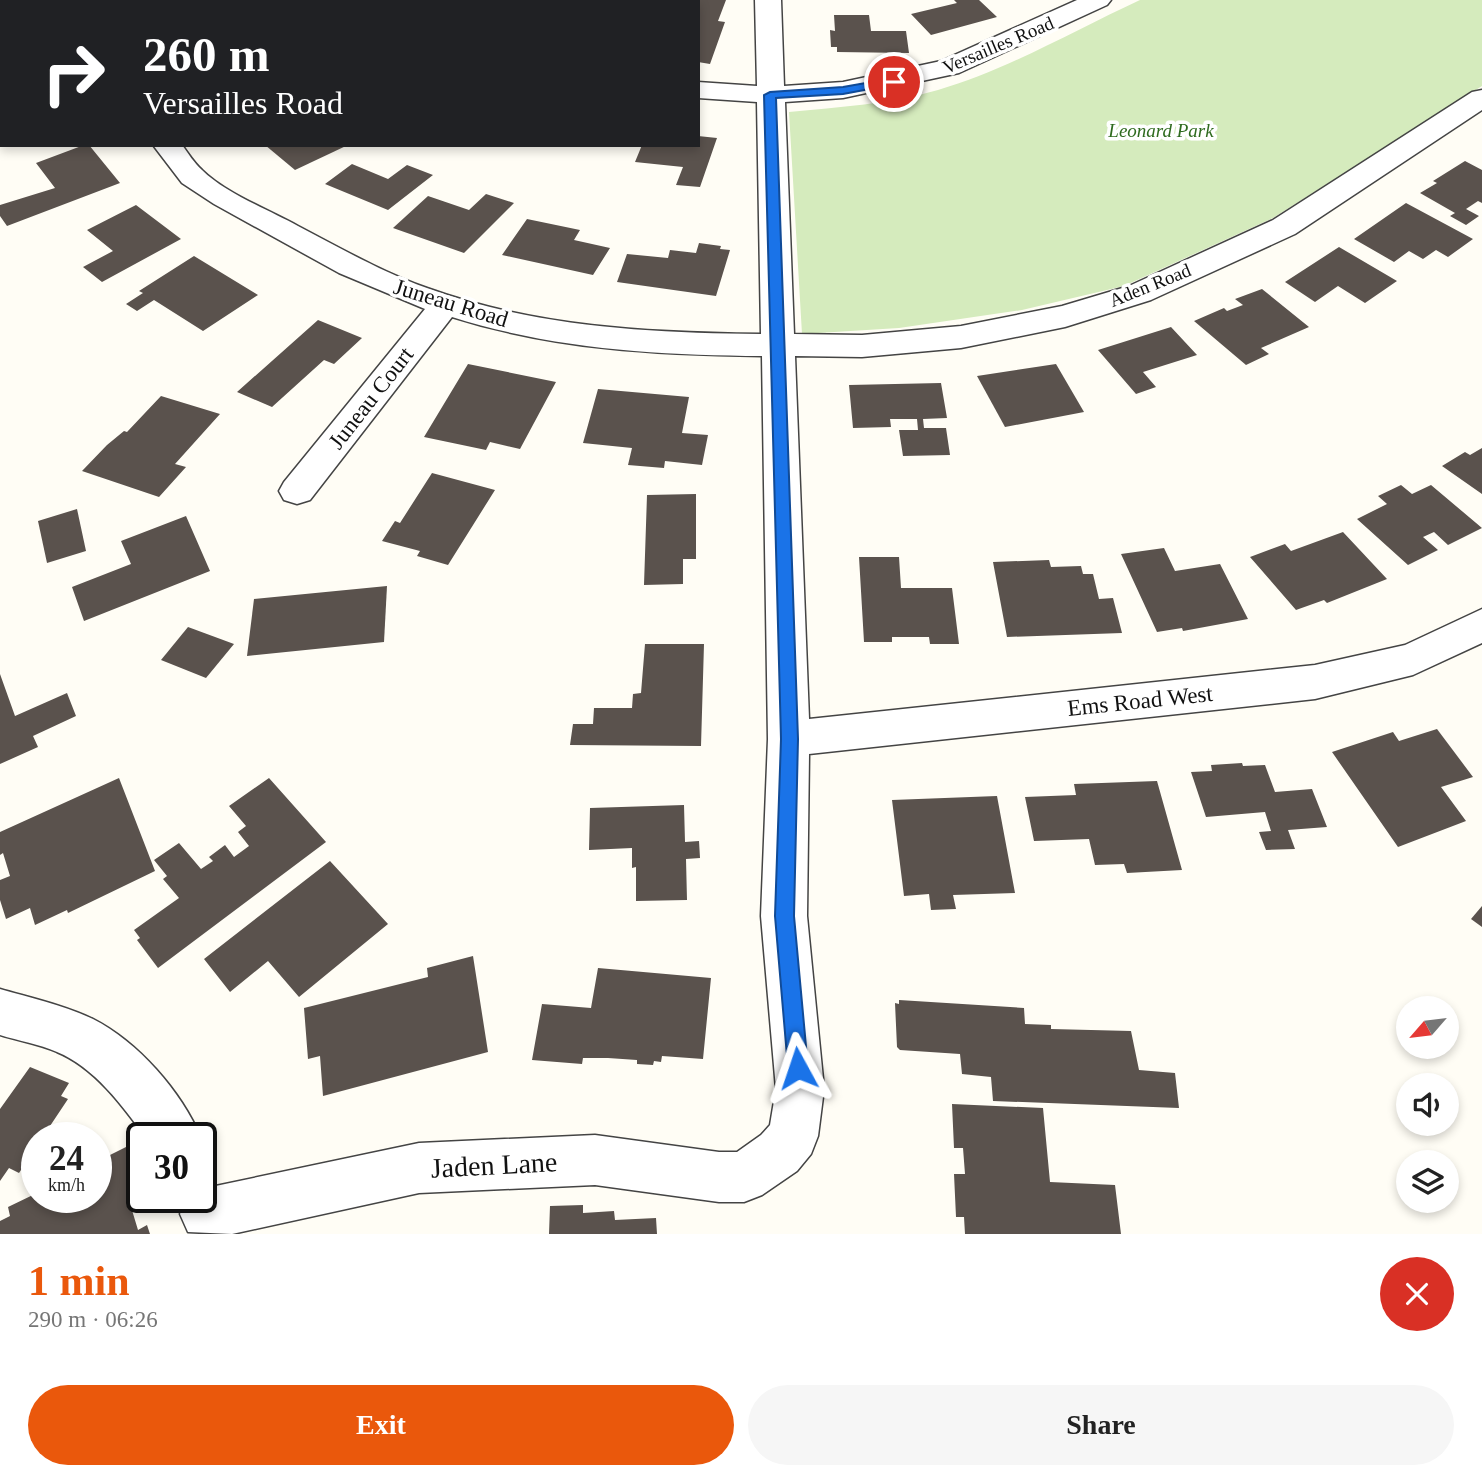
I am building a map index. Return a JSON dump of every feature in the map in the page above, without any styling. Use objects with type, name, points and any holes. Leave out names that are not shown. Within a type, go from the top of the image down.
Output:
[{"type":"street","points":[[768,0],[789,739]]},
{"type":"street","name":"Versailles Road","points":[[700,90],[770,95],[843,90],[894,82],[950,67],[1098,0]]},
{"type":"street","name":"Aden Road","points":[[776,345],[862,346],[961,337],[1065,316],[1140,293],[1284,227],[1482,98]]},
{"type":"street","name":"Juneau Road","points":[[169,147],[192,177],[224,198],[350,266],[415,295],[486,317],[587,337],[676,344],[776,345]]},
{"type":"street","name":"Juneau Court","points":[[297,491],[445,304]]},
{"type":"street","name":"Ems Road West","points":[[789,739],[1315,682],[1412,659],[1474,640]]},
{"type":"street","name":"Jaden Lane","points":[[205,1215],[419,1168],[595,1160],[719,1177],[744,1177],[779,1153],[793,1136],[800,1089],[785,916],[789,739]]},
{"type":"street","points":[[0,1012],[77,1037],[121,1070],[153,1104],[165,1122]]},
{"type":"green space","name":"Leonard Park","points":[[1140,0],[1482,0],[1482,86],[1273,218],[1124,286],[1022,310],[899,328],[802,334],[789,112],[883,102],[964,82],[1015,61]]},
{"type":"building","points":[[700,0],[726,0],[718,21],[725,22],[710,64],[700,62]]},
{"type":"building","points":[[954,0],[979,0],[997,17],[931,35],[911,14],[957,3]]},
{"type":"building","points":[[834,15],[869,15],[871,31],[906,31],[909,53],[837,52],[837,47],[831,47],[830,30],[835,31]]},
{"type":"building","points":[[700,136],[717,138],[700,187],[676,185],[683,167],[635,162],[641,147],[700,147]]},
{"type":"building","points":[[79,147],[91,147],[120,183],[7,226],[0,216],[0,205],[55,188],[36,163]]},
{"type":"building","points":[[267,147],[344,147],[295,170]]},
{"type":"building","points":[[1465,161],[1482,170],[1482,203],[1478,201],[1466,209],[1479,216],[1466,225],[1450,216],[1455,213],[1420,193],[1437,183],[1433,181]]},
{"type":"building","points":[[352,164],[388,179],[407,165],[433,175],[388,210],[325,184]]},
{"type":"building","points":[[486,194],[514,203],[464,253],[393,228],[428,196],[469,210]]},
{"type":"building","points":[[1406,203],[1473,239],[1448,257],[1436,250],[1423,259],[1409,251],[1394,262],[1354,239]]},
{"type":"building","points":[[136,205],[181,239],[102,282],[83,267],[113,251],[87,230]]},
{"type":"building","points":[[527,219],[580,230],[574,240],[610,248],[593,275],[502,255]]},
{"type":"building","points":[[699,243],[730,250],[716,296],[617,282],[627,254],[668,258],[670,250],[696,253]]},
{"type":"building","points":[[1339,247],[1397,281],[1365,303],[1338,286],[1315,302],[1285,282]]},
{"type":"building","points":[[194,256],[258,295],[203,331],[154,300],[137,311],[126,304],[143,293],[139,291]]},
{"type":"building","points":[[1262,289],[1309,327],[1261,348],[1269,354],[1246,365],[1194,321],[1224,308],[1227,311],[1243,305],[1235,299]]},
{"type":"building","points":[[318,320],[362,338],[334,364],[324,360],[272,407],[237,392]]},
{"type":"building","points":[[1171,327],[1197,355],[1143,372],[1156,387],[1136,394],[1098,350]]},
{"type":"building","points":[[468,364],[556,382],[520,449],[490,442],[486,450],[424,437]]},
{"type":"building","points":[[1056,364],[1084,412],[1005,427],[977,376]]},
{"type":"building","points":[[941,383],[947,418],[923,419],[924,428],[946,428],[950,455],[903,456],[899,430],[918,430],[917,419],[890,419],[891,427],[853,428],[849,385]]},
{"type":"building","points":[[598,389],[689,397],[682,433],[708,435],[702,465],[665,461],[664,468],[628,465],[632,448],[583,443]]},
{"type":"building","points":[[161,396],[220,414],[175,464],[186,467],[159,497],[82,471],[107,445],[124,431],[127,432]]},
{"type":"building","points":[[1482,448],[1482,494],[1442,466],[1465,452],[1470,455]]},
{"type":"building","points":[[432,473],[495,490],[448,565],[417,556],[420,551],[382,541],[395,521],[400,523]]},
{"type":"building","points":[[1401,485],[1412,494],[1431,485],[1482,528],[1448,545],[1434,532],[1423,537],[1438,550],[1408,565],[1357,519],[1387,504],[1378,496]]},
{"type":"building","points":[[696,494],[696,559],[683,559],[683,584],[644,585],[647,495]]},
{"type":"building","points":[[77,509],[86,551],[47,563],[38,521]]},
{"type":"building","points":[[186,516],[210,571],[84,621],[72,587],[131,564],[121,541]]},
{"type":"building","points":[[1343,532],[1387,579],[1327,603],[1324,600],[1296,610],[1250,557],[1285,544],[1291,551]]},
{"type":"building","points":[[1164,548],[1175,571],[1220,564],[1248,619],[1183,631],[1182,628],[1157,632],[1121,554]]},
{"type":"building","points":[[859,557],[899,557],[901,588],[952,588],[959,644],[930,644],[929,637],[892,637],[892,642],[864,642]]},
{"type":"building","points":[[1049,560],[1051,567],[1081,566],[1083,574],[1093,574],[1099,599],[1113,598],[1122,633],[1007,637],[993,562]]},
{"type":"building","points":[[387,586],[384,642],[247,656],[254,599]]},
{"type":"building","points":[[188,627],[234,644],[206,678],[161,660]]},
{"type":"building","points":[[645,644],[704,644],[701,746],[570,745],[573,724],[593,724],[594,708],[632,708],[633,694],[641,693]]},
{"type":"building","points":[[0,674],[15,716],[67,693],[76,716],[33,736],[38,747],[0,764]]},
{"type":"building","points":[[1437,729],[1473,777],[1441,787],[1466,821],[1398,847],[1332,752],[1393,732],[1399,741]]},
{"type":"building","points":[[1242,763],[1243,766],[1265,765],[1275,792],[1312,789],[1327,827],[1288,830],[1295,849],[1266,850],[1259,832],[1271,831],[1265,812],[1206,817],[1191,772],[1212,771],[1211,765]]},
{"type":"building","points":[[119,778],[155,871],[68,913],[67,910],[35,925],[30,908],[6,919],[0,900],[0,880],[10,876],[3,853],[0,855],[0,832]]},
{"type":"building","points":[[269,778],[326,842],[158,968],[137,940],[140,938],[134,930],[179,898],[163,879],[167,876],[154,860],[179,843],[201,869],[213,861],[209,857],[225,845],[234,857],[249,846],[238,832],[246,826],[229,806]]},
{"type":"building","points":[[1157,781],[1182,870],[1127,873],[1124,864],[1095,865],[1089,839],[1034,841],[1025,797],[1076,795],[1074,784]]},
{"type":"building","points":[[997,796],[1015,893],[953,895],[956,909],[931,910],[929,894],[904,896],[892,800]]},
{"type":"building","points":[[684,805],[685,842],[699,841],[700,858],[686,859],[687,900],[636,901],[636,867],[632,868],[632,848],[589,850],[590,808]]},
{"type":"building","points":[[330,861],[388,924],[299,997],[268,961],[230,992],[204,959]]},
{"type":"building","points":[[1482,906],[1482,927],[1471,919]]},
{"type":"building","points":[[473,956],[488,1052],[323,1096],[320,1056],[308,1059],[304,1008],[428,977],[427,968]]},
{"type":"building","points":[[598,968],[711,978],[703,1059],[662,1056],[661,1062],[654,1061],[653,1065],[637,1064],[637,1060],[608,1058],[583,1058],[582,1064],[532,1060],[542,1004],[591,1008]]},
{"type":"building","points":[[899,1000],[1024,1008],[1025,1024],[1051,1025],[1051,1029],[1131,1031],[1139,1070],[1175,1073],[1179,1108],[993,1101],[991,1077],[962,1074],[960,1054],[900,1050],[897,1047],[895,1003],[899,1004]]},
{"type":"building","points":[[30,1067],[69,1083],[61,1096],[68,1099],[53,1122],[21,1122],[21,1170],[19,1173],[9,1168],[0,1181],[0,1109]]},
{"type":"building","points":[[952,1104],[1043,1108],[1050,1182],[1115,1185],[1121,1234],[965,1234],[964,1217],[956,1217],[954,1174],[965,1174],[963,1148],[954,1148]]},
{"type":"building","points":[[126,1147],[126,1213],[133,1213],[138,1230],[147,1225],[150,1234],[0,1234],[0,1221],[10,1216],[8,1207],[21,1201],[21,1213],[112,1213],[112,1154]]},
{"type":"building","points":[[583,1205],[583,1213],[614,1211],[615,1220],[656,1218],[657,1234],[549,1234],[550,1206]]},
{"type":"route","points":[[798,1068],[785,916],[789,739],[770,95],[843,90],[894,82]]}]
